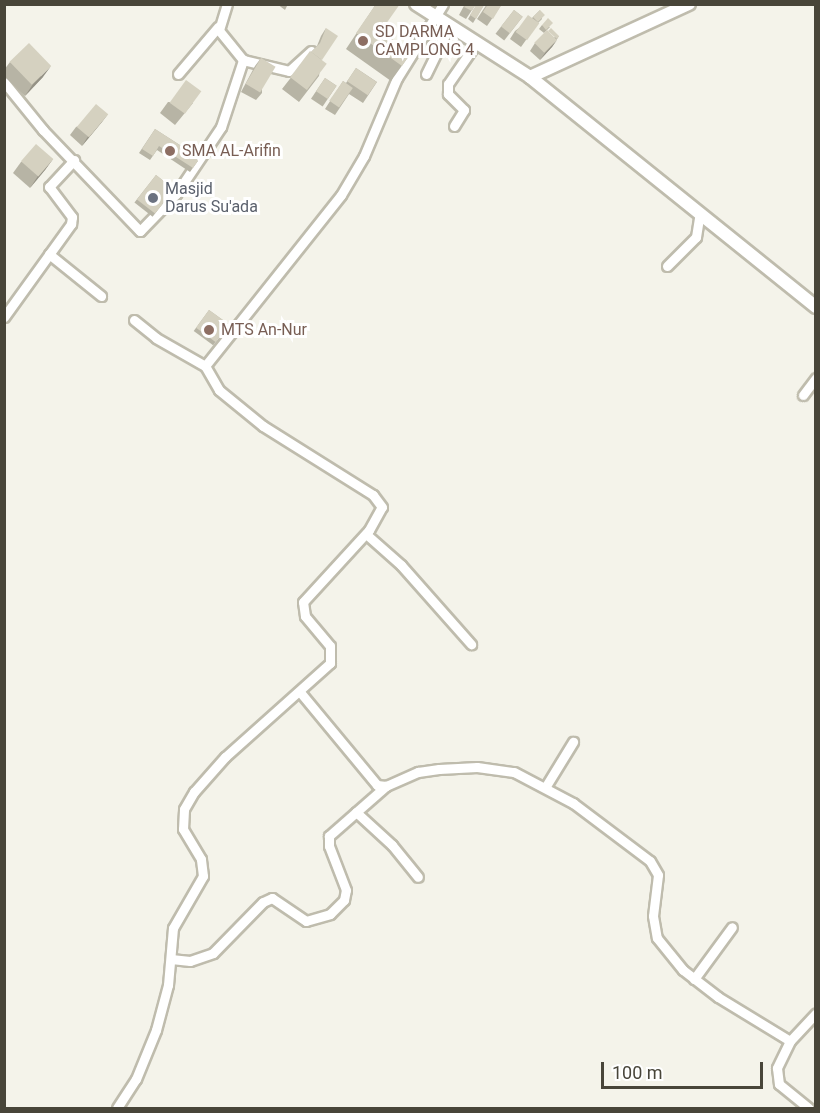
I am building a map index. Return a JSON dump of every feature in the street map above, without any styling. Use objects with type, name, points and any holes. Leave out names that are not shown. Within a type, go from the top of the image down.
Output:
[{"type":"street","points":[[178,74],[218,27],[227,4]]},
{"type":"street","points":[[416,4],[530,77],[816,307]]},
{"type":"street","points":[[205,366],[347,185],[392,88],[443,4]]},
{"type":"street","points":[[530,77],[688,4]]},
{"type":"street","points":[[426,74],[450,25]]},
{"type":"street","points":[[218,27],[223,38],[243,60],[281,72],[294,68],[311,51]]},
{"type":"street","points":[[454,126],[464,110],[448,94],[448,84],[477,42]]},
{"type":"street","points":[[4,82],[43,130],[74,160],[138,231],[143,230],[176,194],[216,137],[243,60]]},
{"type":"street","points":[[4,317],[72,220],[49,187],[74,160]]},
{"type":"street","points":[[667,266],[696,237],[700,213]]},
{"type":"street","points":[[49,254],[101,296]]},
{"type":"street","points":[[117,1108],[136,1079],[156,1030],[171,959],[173,928],[203,876],[201,859],[183,829],[184,809],[194,792],[225,757],[330,663],[332,651],[305,616],[303,602],[366,534],[378,519],[382,507],[379,501],[263,426],[219,390],[205,366],[156,338],[134,320]]},
{"type":"street","points":[[803,395],[816,378]]},
{"type":"street","points":[[366,534],[401,565],[471,644]]},
{"type":"street","points":[[300,692],[370,780],[386,786]]},
{"type":"street","points":[[546,786],[573,742]]},
{"type":"street","points":[[171,959],[190,961],[213,953],[263,902],[272,898],[306,921],[330,914],[344,900],[346,890],[328,841],[356,812],[386,786],[418,772],[477,767],[514,772],[546,786],[655,867],[658,875],[653,916],[657,938],[694,978],[790,1041]]},
{"type":"street","points":[[356,812],[392,845],[418,877]]},
{"type":"street","points":[[694,978],[732,927]]},
{"type":"street","points":[[809,1108],[778,1084],[777,1068],[790,1041],[816,1013]]},
{"type":"building","points":[[376,4],[400,4],[381,31],[411,53],[402,66],[356,33]]},
{"type":"building","points":[[466,4],[476,4],[472,11],[464,7]]},
{"type":"building","points":[[477,4],[484,5],[476,19],[470,15]]},
{"type":"building","points":[[488,4],[502,4],[493,19],[483,12]]},
{"type":"building","points":[[514,10],[523,17],[510,33],[501,27]]},
{"type":"building","points":[[540,10],[545,15],[538,22],[533,17]]},
{"type":"building","points":[[528,15],[539,23],[527,40],[516,32]]},
{"type":"building","points":[[548,18],[553,23],[546,30],[542,25]]},
{"type":"building","points":[[326,28],[338,36],[322,60],[311,52],[320,43]]},
{"type":"building","points":[[551,28],[559,36],[557,39],[548,31]]},
{"type":"building","points":[[547,30],[557,40],[544,53],[534,43]]},
{"type":"building","points":[[29,43],[51,66],[32,85],[10,62]]},
{"type":"building","points":[[310,51],[327,64],[307,90],[290,77]]},
{"type":"building","points":[[261,58],[276,67],[260,92],[246,84]]},
{"type":"building","points":[[356,68],[377,82],[368,95],[347,81]]},
{"type":"building","points":[[325,78],[337,86],[328,99],[316,91]]},
{"type":"building","points":[[186,80],[201,91],[185,114],[170,103]]},
{"type":"building","points":[[343,81],[353,88],[339,108],[329,101]]},
{"type":"building","points":[[96,104],[108,114],[89,137],[77,127]]},
{"type":"building","name":"SMA AL-Arifin","points":[[155,129],[200,158],[193,168],[159,146],[153,156],[142,149]]},
{"type":"building","points":[[36,144],[53,159],[38,176],[21,161]]},
{"type":"building","name":"Masjid Darus Su'ada","points":[[156,175],[174,189],[155,214],[137,199]]},
{"type":"building","name":"MTS An-Nur","points":[[209,310],[228,324],[215,342],[196,328]]},
{"type":"place","name":"SD DARMA CAMPLONG 4","points":[[363,41]]},
{"type":"place","name":"SMA AL-Arifin","points":[[170,151]]},
{"type":"place","name":"Masjid Darus Su'ada","points":[[153,198]]},
{"type":"place","name":"MTS An-Nur","points":[[209,330]]}]
